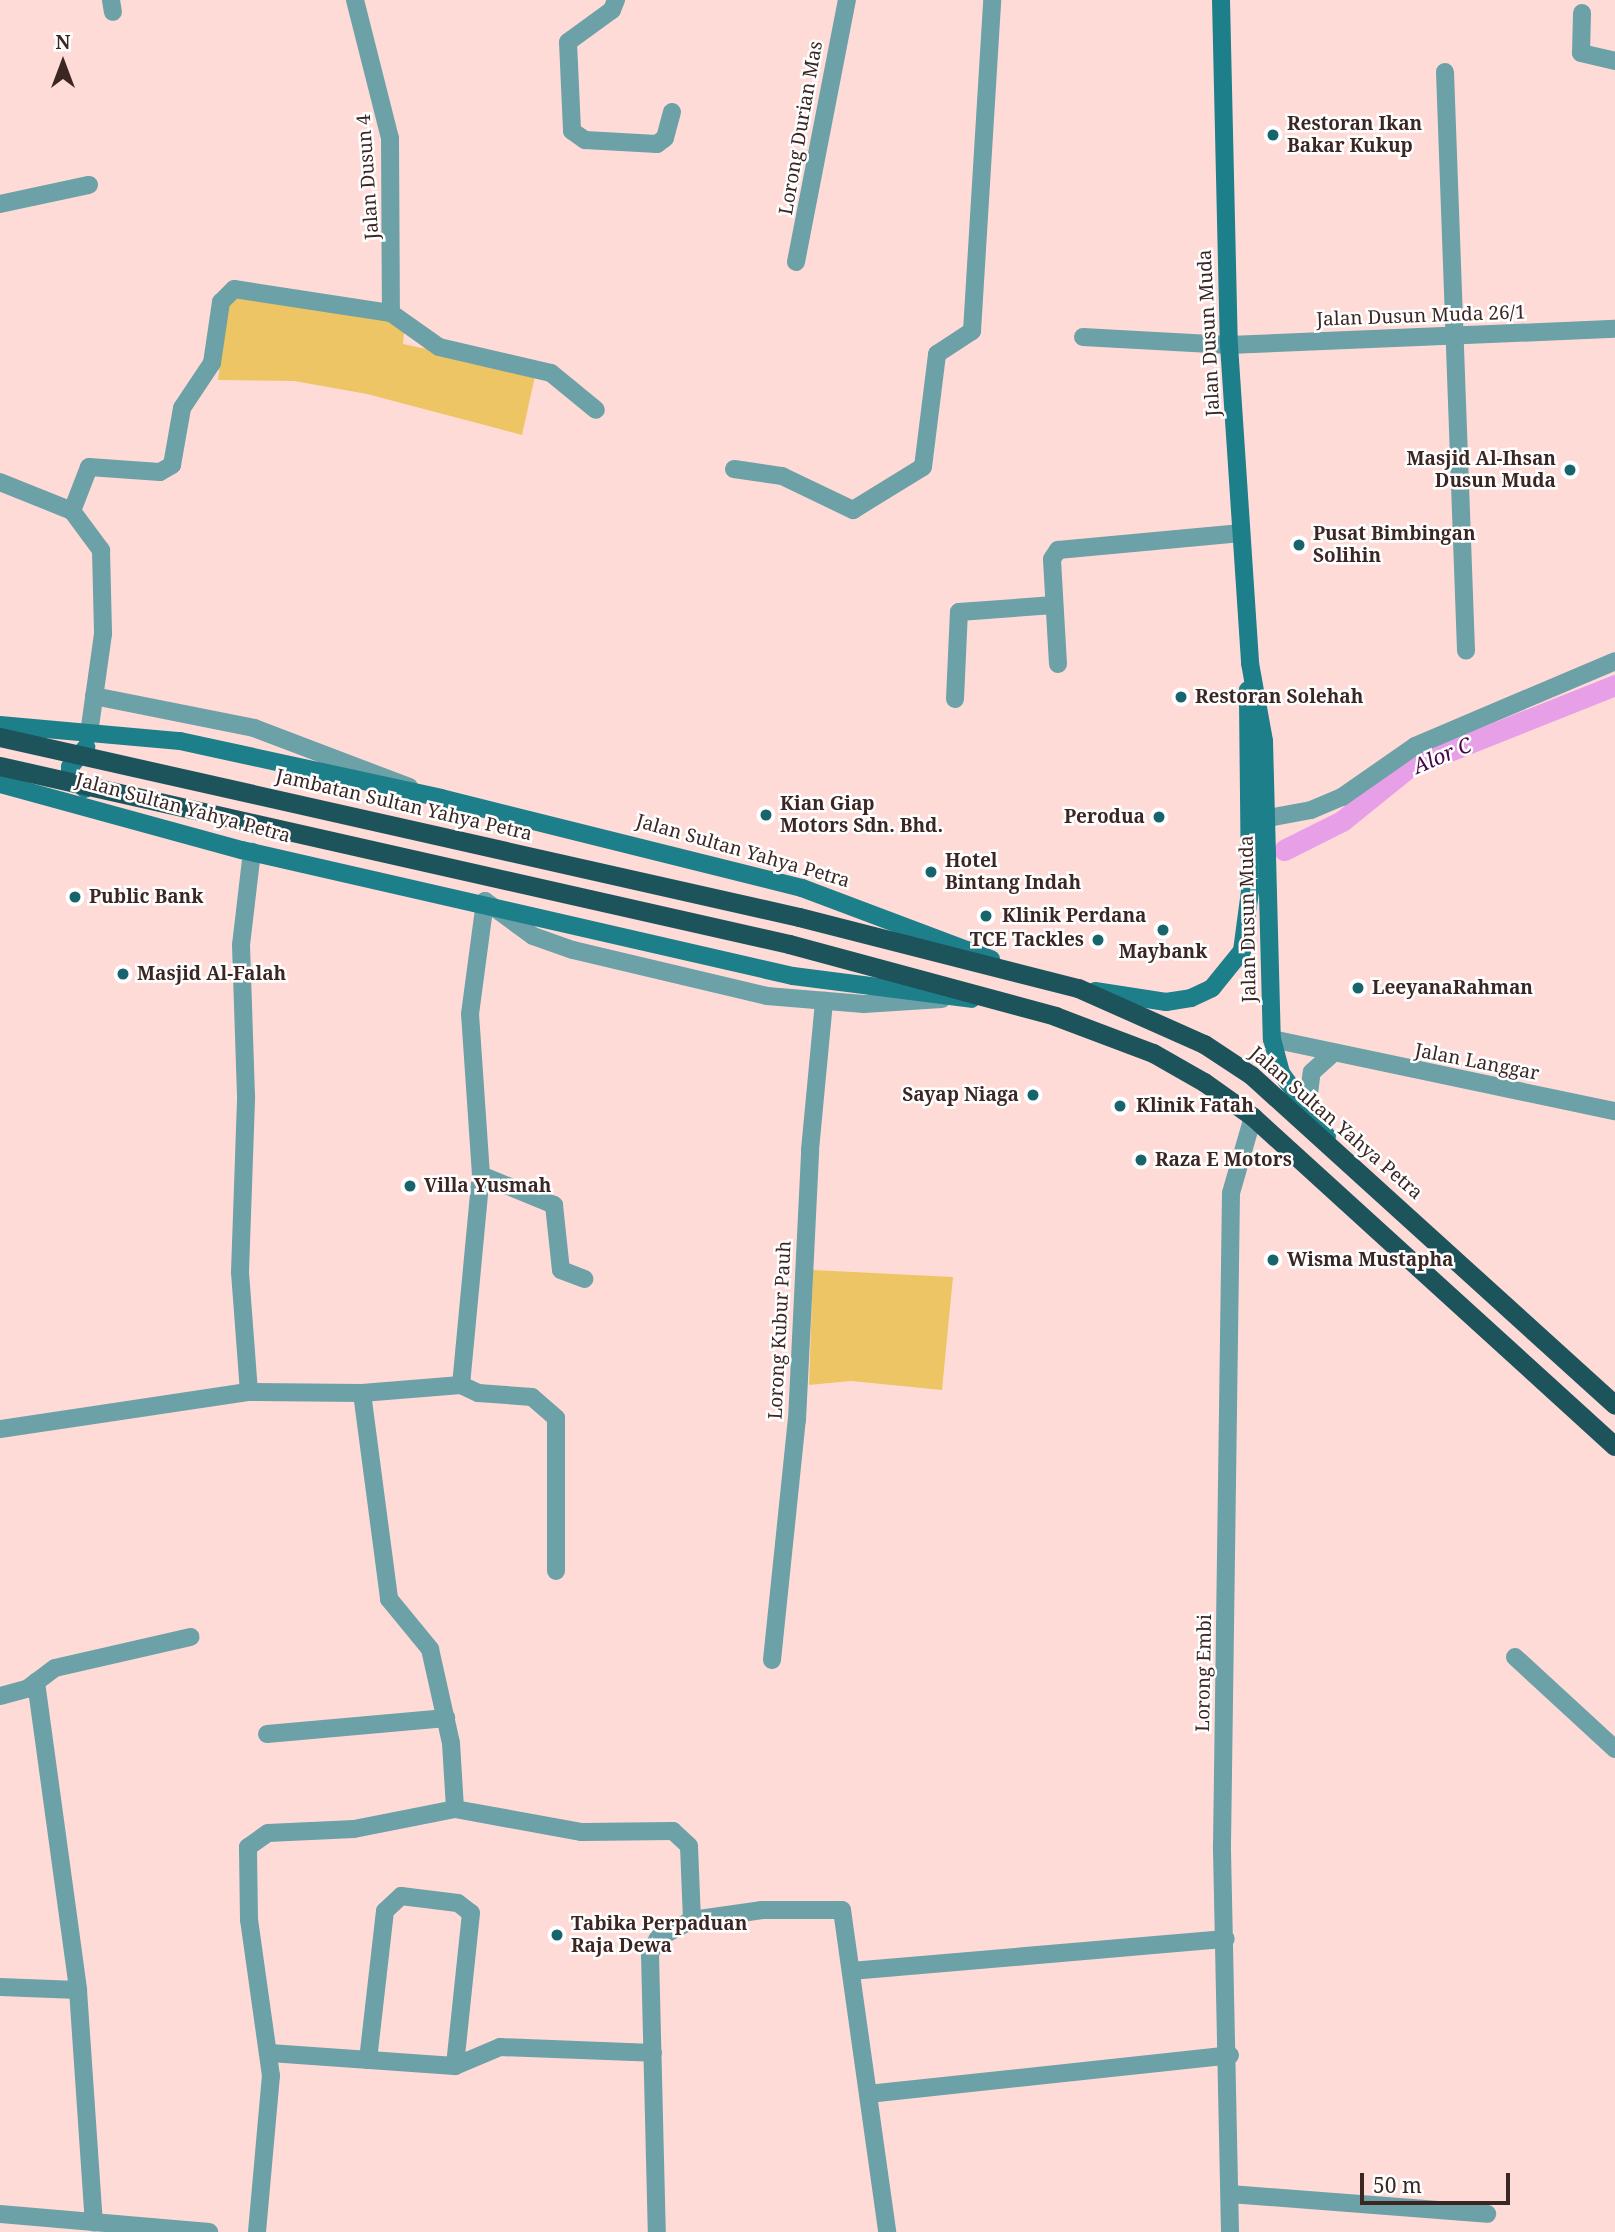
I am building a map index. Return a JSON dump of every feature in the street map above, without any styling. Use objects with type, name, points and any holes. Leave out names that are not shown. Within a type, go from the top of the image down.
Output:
[{"type":"highway","name":"Jambatan Sultan Yahya Petra","points":[[0,737],[799,917],[1050,981]]},
{"type":"highway","points":[[0,766],[789,944],[997,1001]]},
{"type":"highway","name":"Jalan Sultan Yahya Petra","points":[[1050,981],[1078,988],[1227,1058],[1341,1155],[1615,1405]]},
{"type":"highway","name":"Jalan Sultan Yahya Petra","points":[[997,1001],[1153,1053],[1253,1117],[1615,1446]]},
{"type":"main road","name":"Jalan Dusun Muda","points":[[1221,0],[1229,345],[1250,663],[1268,818],[1272,1039],[1281,1073],[1341,1155]]},
{"type":"main road","name":"Jalan Dusun Muda","points":[[1078,988],[1166,1002],[1191,998],[1212,988],[1242,951],[1250,891],[1244,741],[1250,663]]},
{"type":"main road","name":"Jalan Sultan Yahya Petra","points":[[0,725],[180,741],[426,795],[816,892],[1050,981]]},
{"type":"main road","points":[[130,737],[78,752],[70,776],[149,824]]},
{"type":"main road","name":"Jalan Sultan Yahya Petra","points":[[0,784],[252,852],[485,901],[793,976],[997,1001]]},
{"type":"street","name":"Jalan Dusun 4","points":[[355,0],[390,138],[391,313]]},
{"type":"street","points":[[616,0],[612,10],[568,42],[572,131],[585,139],[657,144],[666,138],[673,112]]},
{"type":"street","name":"Lorong Durian Mas","points":[[796,262],[847,0]]},
{"type":"street","points":[[734,469],[782,476],[853,510],[923,467],[937,354],[972,331],[992,0]]},
{"type":"street","points":[[1582,13],[1581,52],[1615,61]]},
{"type":"street","points":[[1445,72],[1466,651]]},
{"type":"street","points":[[0,204],[89,185]]},
{"type":"street","points":[[72,511],[89,467],[160,472],[172,465],[182,408],[212,363],[228,292],[391,313],[439,347],[551,373],[596,410]]},
{"type":"street","name":"Jalan Dusun Muda 26/1","points":[[1083,337],[1229,345],[1615,329]]},
{"type":"street","points":[[0,482],[72,511],[98,542],[104,567],[89,734]]},
{"type":"street","points":[[1058,664],[1052,559],[1058,550],[1241,533]]},
{"type":"street","points":[[955,699],[959,612],[1054,605]]},
{"type":"street","points":[[1268,818],[1342,797],[1415,746],[1615,661]]},
{"type":"street","points":[[94,696],[254,729],[426,795]]},
{"type":"street","points":[[249,1392],[240,1272],[246,1096],[241,945],[252,852]]},
{"type":"street","points":[[461,1385],[481,1175],[470,1014],[485,901],[533,936],[573,950],[766,996],[824,1001],[956,998]]},
{"type":"street","name":"Lorong Kubur Pauh","points":[[772,1660],[796,1434],[810,1150],[824,1001]]},
{"type":"street","name":"Jalan Langgar","points":[[1272,1039],[1330,1055],[1615,1111]]},
{"type":"street","points":[[1307,1110],[1312,1072],[1330,1055]]},
{"type":"street","name":"Lorong Embi","points":[[1230,2232],[1230,2055],[1226,1939],[1231,1193],[1253,1117]]},
{"type":"street","points":[[481,1175],[554,1205],[561,1270],[584,1279]]},
{"type":"street","points":[[0,1429],[249,1392],[362,1394],[461,1385],[478,1394],[544,1401],[556,1418],[556,1572]]},
{"type":"street","points":[[362,1394],[389,1599],[426,1639],[446,1718],[458,1794],[455,1809]]},
{"type":"street","points":[[0,1696],[36,1682],[55,1668],[190,1637]]},
{"type":"street","points":[[1515,1657],[1615,1749]]},
{"type":"street","points":[[36,1682],[78,1990],[94,2222]]},
{"type":"street","points":[[267,1734],[446,1718]]},
{"type":"street","points":[[257,2232],[270,2053],[249,1920],[246,1854],[253,1841],[280,1831],[354,1829],[455,1809],[582,1832],[673,1831],[689,1846],[692,1920]]},
{"type":"street","points":[[368,2060],[385,1911],[401,1896],[458,1903],[471,1913],[456,2066]]},
{"type":"street","points":[[657,2232],[652,1944],[692,1920],[762,1910],[842,1910],[887,2232]]},
{"type":"street","points":[[850,1971],[1226,1939]]},
{"type":"street","points":[[0,1987],[78,1990]]},
{"type":"street","points":[[270,2053],[456,2066],[500,2047],[653,2053]]},
{"type":"street","points":[[868,2094],[1230,2055]]},
{"type":"street","points":[[1230,2194],[1487,2214]]},
{"type":"street","points":[[0,2214],[209,2232]]},
{"type":"shaded area","points":[[245,296],[405,323],[403,344],[536,372],[522,435],[367,394],[294,381],[218,380],[228,302]]},
{"type":"shaded area","points":[[813,1270],[953,1277],[942,1390],[851,1381],[809,1385]]},
{"type":"waterway","name":"Alor C","points":[[1284,850],[1342,821],[1409,767],[1615,685]]},
{"type":"place","name":"Restoran Ikan Bakar Kukup","points":[[1273,135]]},
{"type":"place","name":"Masjid Al-Ihsan Dusun Muda","points":[[1570,470]]},
{"type":"place","name":"Pusat Bimbingan Solihin","points":[[1299,545]]},
{"type":"place","name":"Restoran Solehah","points":[[1181,697]]},
{"type":"place","name":"Kian Giap Motors Sdn. Bhd.","points":[[766,815]]},
{"type":"place","name":"Perodua","points":[[1159,817]]},
{"type":"place","name":"Hotel Bintang Indah","points":[[931,872]]},
{"type":"place","name":"Public Bank","points":[[75,897]]},
{"type":"place","name":"Klinik Perdana","points":[[986,916]]},
{"type":"place","name":"Maybank","points":[[1163,930]]},
{"type":"place","name":"TCE Tackles","points":[[1098,940]]},
{"type":"place","name":"Masjid Al-Falah","points":[[123,974]]},
{"type":"place","name":"LeeyanaRahman","points":[[1358,988]]},
{"type":"place","name":"Sayap Niaga","points":[[1033,1095]]},
{"type":"place","name":"Klinik Fatah","points":[[1120,1106]]},
{"type":"place","name":"Raza E Motors","points":[[1141,1160]]},
{"type":"place","name":"Villa Yusmah","points":[[410,1186]]},
{"type":"place","name":"Wisma Mustapha","points":[[1273,1260]]},
{"type":"place","name":"Tabika Perpaduan Raja Dewa","points":[[557,1935]]}]
